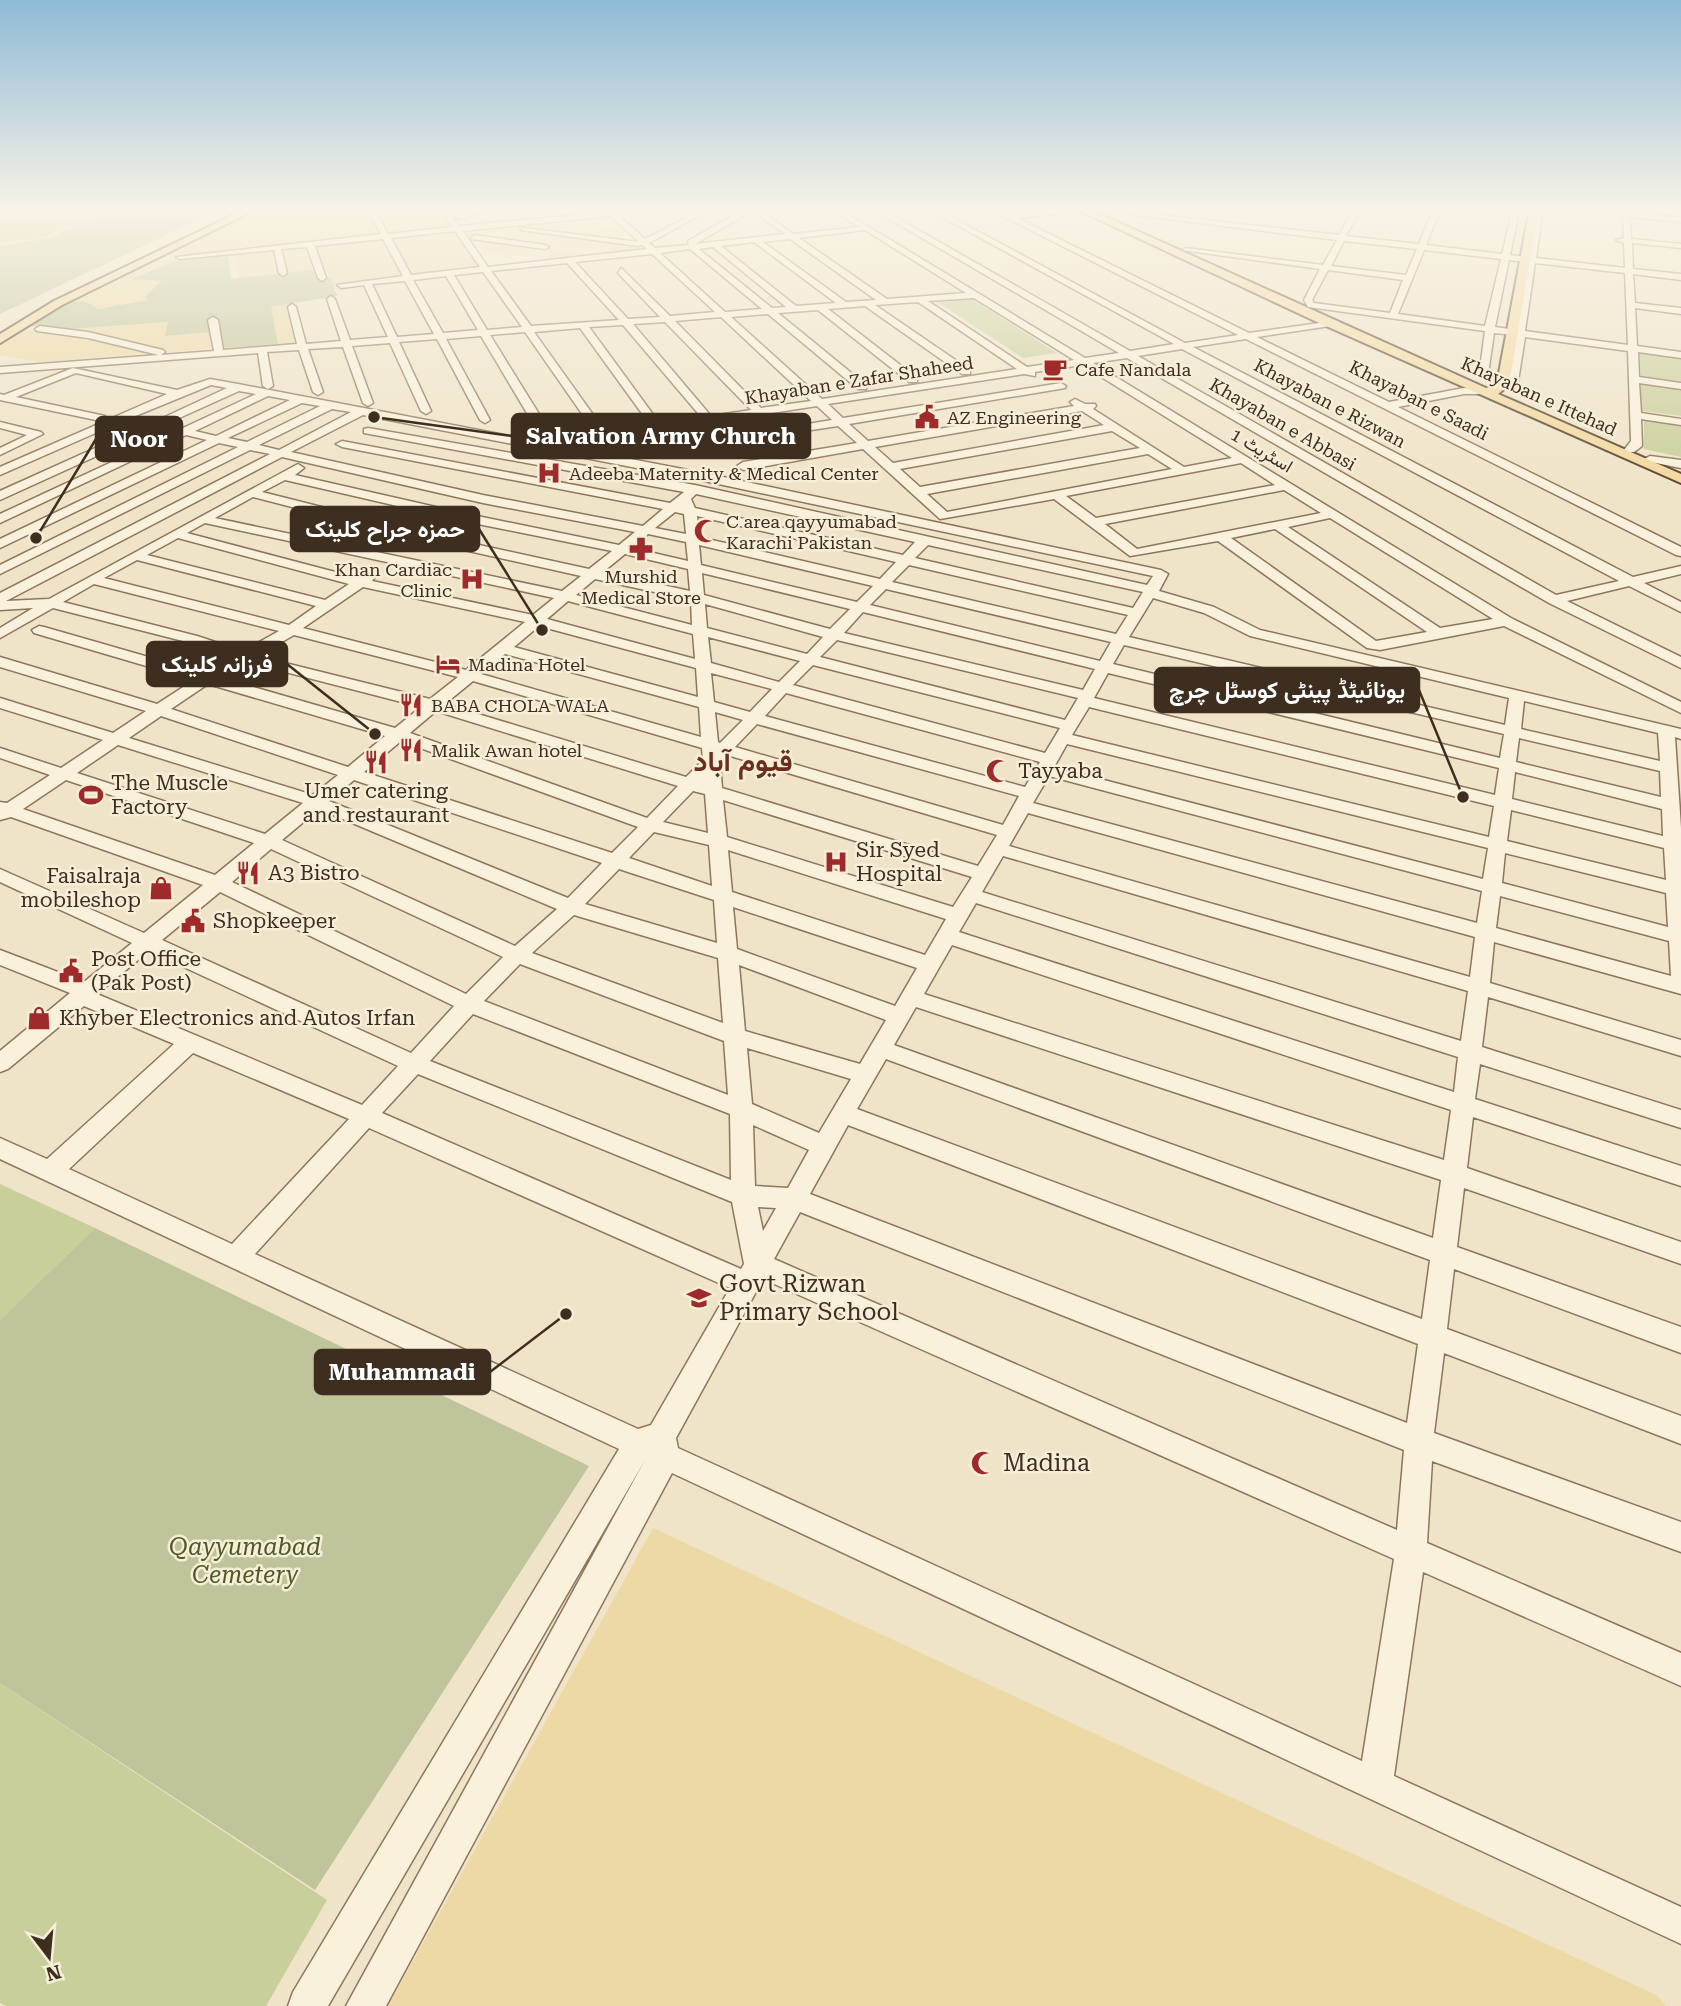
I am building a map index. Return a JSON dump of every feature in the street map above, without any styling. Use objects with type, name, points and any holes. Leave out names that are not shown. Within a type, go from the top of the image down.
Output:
[{"type":"main road","points":[[0,326],[49,301]]},
{"type":"main road","points":[[0,339],[63,301]]},
{"type":"main road","name":"Khayaban e Ittehad","points":[[1283,301],[1326,321],[1538,407],[1681,472]]},
{"type":"main road","name":"Khayaban e Ittehad","points":[[1303,301],[1432,361]]},
{"type":"main road","points":[[1483,384],[1493,328],[1503,301]]},
{"type":"main road","points":[[1518,301],[1517,331],[1505,373],[1512,388],[1538,407]]},
{"type":"main road","points":[[1432,361],[1445,363],[1465,372],[1483,384]]},
{"type":"main road","points":[[1483,384],[1505,373]]},
{"type":"main road","name":"Khayaban e Ittehad","points":[[1483,384],[1681,479]]},
{"type":"street","points":[[332,301],[365,407]]},
{"type":"street","points":[[375,301],[426,411]]},
{"type":"street","points":[[420,301],[485,420]]},
{"type":"street","points":[[465,301],[543,430]]},
{"type":"street","points":[[513,301],[606,426],[607,432]]},
{"type":"street","points":[[606,301],[706,416]]},
{"type":"street","points":[[651,301],[756,409]]},
{"type":"street","points":[[702,301],[861,445],[892,478],[911,488],[1149,450]]},
{"type":"street","points":[[757,301],[862,387]]},
{"type":"street","points":[[784,301],[794,309]]},
{"type":"street","points":[[838,301],[844,305]]},
{"type":"street","points":[[0,368],[905,301]]},
{"type":"street","points":[[925,301],[1186,470]]},
{"type":"street","name":"اسٹریٹ 1","points":[[985,301],[1506,621],[1681,708]]},
{"type":"street","name":"Khayaban e Abbasi","points":[[1032,301],[1560,603],[1681,663]]},
{"type":"street","name":"Khayaban e Rizwan","points":[[1102,301],[1681,608]]},
{"type":"street","name":"Khayaban e Saadi","points":[[1179,301],[1681,552]]},
{"type":"street","points":[[1309,301],[1313,305],[1681,353]]},
{"type":"street","points":[[1313,305],[1316,301]]},
{"type":"street","points":[[1394,313],[1399,301]]},
{"type":"street","points":[[1626,301],[1627,436],[1624,447],[1637,443],[1635,379],[1627,346],[1629,301]]},
{"type":"street","points":[[866,303],[966,372]]},
{"type":"street","points":[[1313,305],[1394,313],[1493,328]]},
{"type":"street","points":[[1630,305],[1681,311]]},
{"type":"street","points":[[292,307],[301,345],[318,392]]},
{"type":"street","points":[[820,307],[913,380]]},
{"type":"street","points":[[213,320],[218,350]]},
{"type":"street","name":"Khayaban e Zafar Shaheed","points":[[607,432],[1025,367],[1124,355],[1326,321]]},
{"type":"street","points":[[582,324],[655,424]]},
{"type":"street","points":[[40,329],[88,335],[166,354]]},
{"type":"street","points":[[1512,388],[1517,331]]},
{"type":"street","points":[[0,368],[96,363],[262,350],[282,346]]},
{"type":"street","points":[[262,350],[268,389]]},
{"type":"street","points":[[0,357],[178,393]]},
{"type":"street","points":[[2,398],[96,363]]},
{"type":"street","points":[[3,811],[207,678],[293,629],[359,582],[397,560],[483,499],[571,442],[607,432],[811,401],[862,387],[966,372],[1025,367]]},
{"type":"street","points":[[1635,379],[1681,386]]},
{"type":"street","points":[[0,471],[204,382],[268,389],[300,400],[331,405],[365,407],[394,417],[709,478],[1161,574],[1119,641],[824,1146],[655,1445],[365,2006]]},
{"type":"street","points":[[1390,405],[1483,384]]},
{"type":"street","points":[[0,496],[238,387]]},
{"type":"street","points":[[657,452],[1057,387]]},
{"type":"street","points":[[4,515],[104,470],[268,389]]},
{"type":"street","points":[[2,398],[102,418]]},
{"type":"street","points":[[0,544],[300,400]]},
{"type":"street","points":[[0,570],[331,405]]},
{"type":"street","points":[[0,599],[207,494],[365,407]]},
{"type":"street","points":[[743,466],[1087,407],[1149,450],[1186,470]]},
{"type":"street","points":[[1635,415],[1681,422]]},
{"type":"street","points":[[0,634],[92,579],[285,476],[311,459],[394,417]]},
{"type":"street","points":[[123,418],[483,499],[692,539],[1119,641],[1269,656],[1517,694],[1674,732],[1668,768],[1677,845],[1681,976]]},
{"type":"street","points":[[0,452],[37,434],[1,425]]},
{"type":"street","points":[[892,467],[1114,427]]},
{"type":"street","points":[[368,431],[538,464],[904,561],[1138,612]]},
{"type":"street","points":[[342,444],[518,477],[685,501],[924,541],[1152,592],[1209,610],[1239,627],[1269,656],[1513,732],[1668,768]]},
{"type":"street","points":[[861,445],[892,467],[941,515],[951,517],[1244,458]]},
{"type":"street","points":[[35,455],[207,494],[245,497],[696,597],[834,635],[1677,845]]},
{"type":"street","points":[[1650,459],[1681,464]]},
{"type":"street","points":[[285,476],[458,516],[621,549],[1671,805]]},
{"type":"street","points":[[0,1063],[591,573],[685,501],[709,478]]},
{"type":"street","points":[[1092,523],[1287,485]]},
{"type":"street","points":[[1058,496],[1135,553],[1333,514]]},
{"type":"street","points":[[685,501],[692,539],[707,705],[716,752],[715,790],[741,1109],[743,1196],[752,1274]]},
{"type":"street","points":[[4,515],[150,548]]},
{"type":"street","points":[[203,519],[564,596],[810,659],[1066,732],[1498,845],[1678,889]]},
{"type":"street","points":[[1277,525],[1439,633]]},
{"type":"street","points":[[177,534],[359,582],[535,620],[784,687],[1047,765],[1680,936]]},
{"type":"street","points":[[1221,537],[1372,645],[1380,646],[1506,621]]},
{"type":"street","points":[[237,1256],[368,1117],[469,1004],[517,955],[571,907],[691,783],[716,752],[755,718],[924,541]]},
{"type":"street","points":[[136,556],[327,605]]},
{"type":"street","points":[[1560,603],[1635,585],[1681,570]]},
{"type":"street","points":[[1635,585],[1681,578]]},
{"type":"street","points":[[92,579],[469,675],[1681,1048]]},
{"type":"street","points":[[0,606],[50,603],[191,639],[245,657],[433,705],[984,874]]},
{"type":"street","points":[[39,630],[397,734],[650,825],[719,841],[960,916]]},
{"type":"street","points":[[502,648],[755,718],[1486,933],[1681,986]]},
{"type":"street","points":[[0,662],[159,710],[931,965]]},
{"type":"street","points":[[1376,1783],[1411,1551],[1419,1442],[1517,694]]},
{"type":"street","points":[[0,703],[314,802],[571,907],[1455,1174],[1681,1253]]},
{"type":"street","points":[[0,753],[268,841],[517,955],[734,1037],[867,1074]]},
{"type":"street","points":[[3,811],[217,883],[469,1004],[741,1109],[824,1146]]},
{"type":"street","points":[[0,876],[415,1064],[743,1196],[795,1199],[1419,1442],[1681,1537]]},
{"type":"street","points":[[972,895],[1681,1119]]},
{"type":"street","points":[[947,936],[1681,1176]]},
{"type":"street","points":[[0,957],[368,1117],[752,1274],[1411,1551],[1681,1670]]},
{"type":"street","points":[[50,1171],[191,1042]]},
{"type":"street","points":[[882,1049],[1681,1340]]},
{"type":"street","points":[[844,1114],[1681,1430]]},
{"type":"street","points":[[0,1148],[655,1445],[1681,1926]]},
{"type":"street","points":[[307,2006],[655,1445]]},
{"type":"green space","points":[[0,301],[28,301],[0,314]]},
{"type":"green space","points":[[145,301],[309,301],[271,307],[278,344],[221,348],[214,320],[207,320],[210,332],[165,336],[168,322],[70,329],[30,326],[72,302],[90,303],[98,309]]},
{"type":"green space","points":[[975,301],[1057,353],[1023,358],[939,303]]},
{"type":"green space","points":[[1639,347],[1681,353],[1681,381],[1641,376]]},
{"type":"green space","points":[[1635,378],[1681,385],[1681,416],[1637,410]]},
{"type":"green space","points":[[1644,418],[1681,422],[1681,457],[1644,449]]},
{"type":"green space","points":[[0,1184],[95,1228],[0,1320]]},
{"type":"green space","name":"Qayyumabad Cemetery","points":[[95,1228],[589,1466],[315,1890],[0,1683],[0,1320]]},
{"type":"green space","points":[[0,1683],[327,1900],[266,2006],[7,2006],[0,2003]]},
{"type":"sand","points":[[71,301],[146,301],[98,309],[91,303]]},
{"type":"sand","points":[[290,304],[298,343],[278,344],[271,307]]},
{"type":"sand","points":[[169,322],[165,336],[210,332],[216,348],[168,352],[70,329]]},
{"type":"sand","points":[[23,329],[87,336],[154,353],[40,362],[0,355],[0,342]]},
{"type":"sand","points":[[653,1528],[1656,1995],[1666,2006],[388,2006]]},
{"type":"place","name":"Cafe Nandala","points":[[1055,369]]},
{"type":"place","name":"Salvation Army Church","points":[[374,417]]},
{"type":"place","name":"AZ Engineering","points":[[927,417]]},
{"type":"place","name":"Adeeba Maternity & Medical Center","points":[[549,473]]},
{"type":"place","name":"C area qayyumabad Karachi Pakistan","points":[[706,531]]},
{"type":"place","name":"Noor","points":[[36,538]]},
{"type":"place","name":"Murshid Medical Store","points":[[641,549]]},
{"type":"place","name":"Khan Cardiac Clinic","points":[[472,579]]},
{"type":"place","name":"حمزہ جراح کلینک","points":[[542,630]]},
{"type":"place","name":"Madina Hotel","points":[[448,664]]},
{"type":"place","name":"BABA CHOLA WALA","points":[[411,705]]},
{"type":"place","name":"فرزانہ کلینک","points":[[375,734]]},
{"type":"place","name":"Malik Awan hotel","points":[[411,750]]},
{"type":"place","name":"Umer catering and restaurant","points":[[376,762]]},
{"type":"place","name":"Tayyaba","points":[[998,771]]},
{"type":"place","name":"The Muscle Factory","points":[[91,795]]},
{"type":"place","name":"یونائیٹڈ پینٹی کوسٹل چرچ","points":[[1463,797]]},
{"type":"place","name":"Sir Syed Hospital","points":[[836,862]]},
{"type":"place","name":"A3 Bistro","points":[[248,873]]},
{"type":"place","name":"Faisalraja mobileshop","points":[[161,888]]},
{"type":"place","name":"Shopkeeper","points":[[193,921]]},
{"type":"place","name":"Post Office (Pak Post)","points":[[71,971]]},
{"type":"place","name":"Khyber Electronics and Autos Irfan","points":[[39,1018]]},
{"type":"place","name":"Govt Rizwan Primary School","points":[[699,1298]]},
{"type":"place","name":"Muhammadi","points":[[566,1314]]},
{"type":"place","name":"Madina","points":[[983,1463]]},
{"type":"district","name":"قیوم آباد","points":[[743,761]]}]
